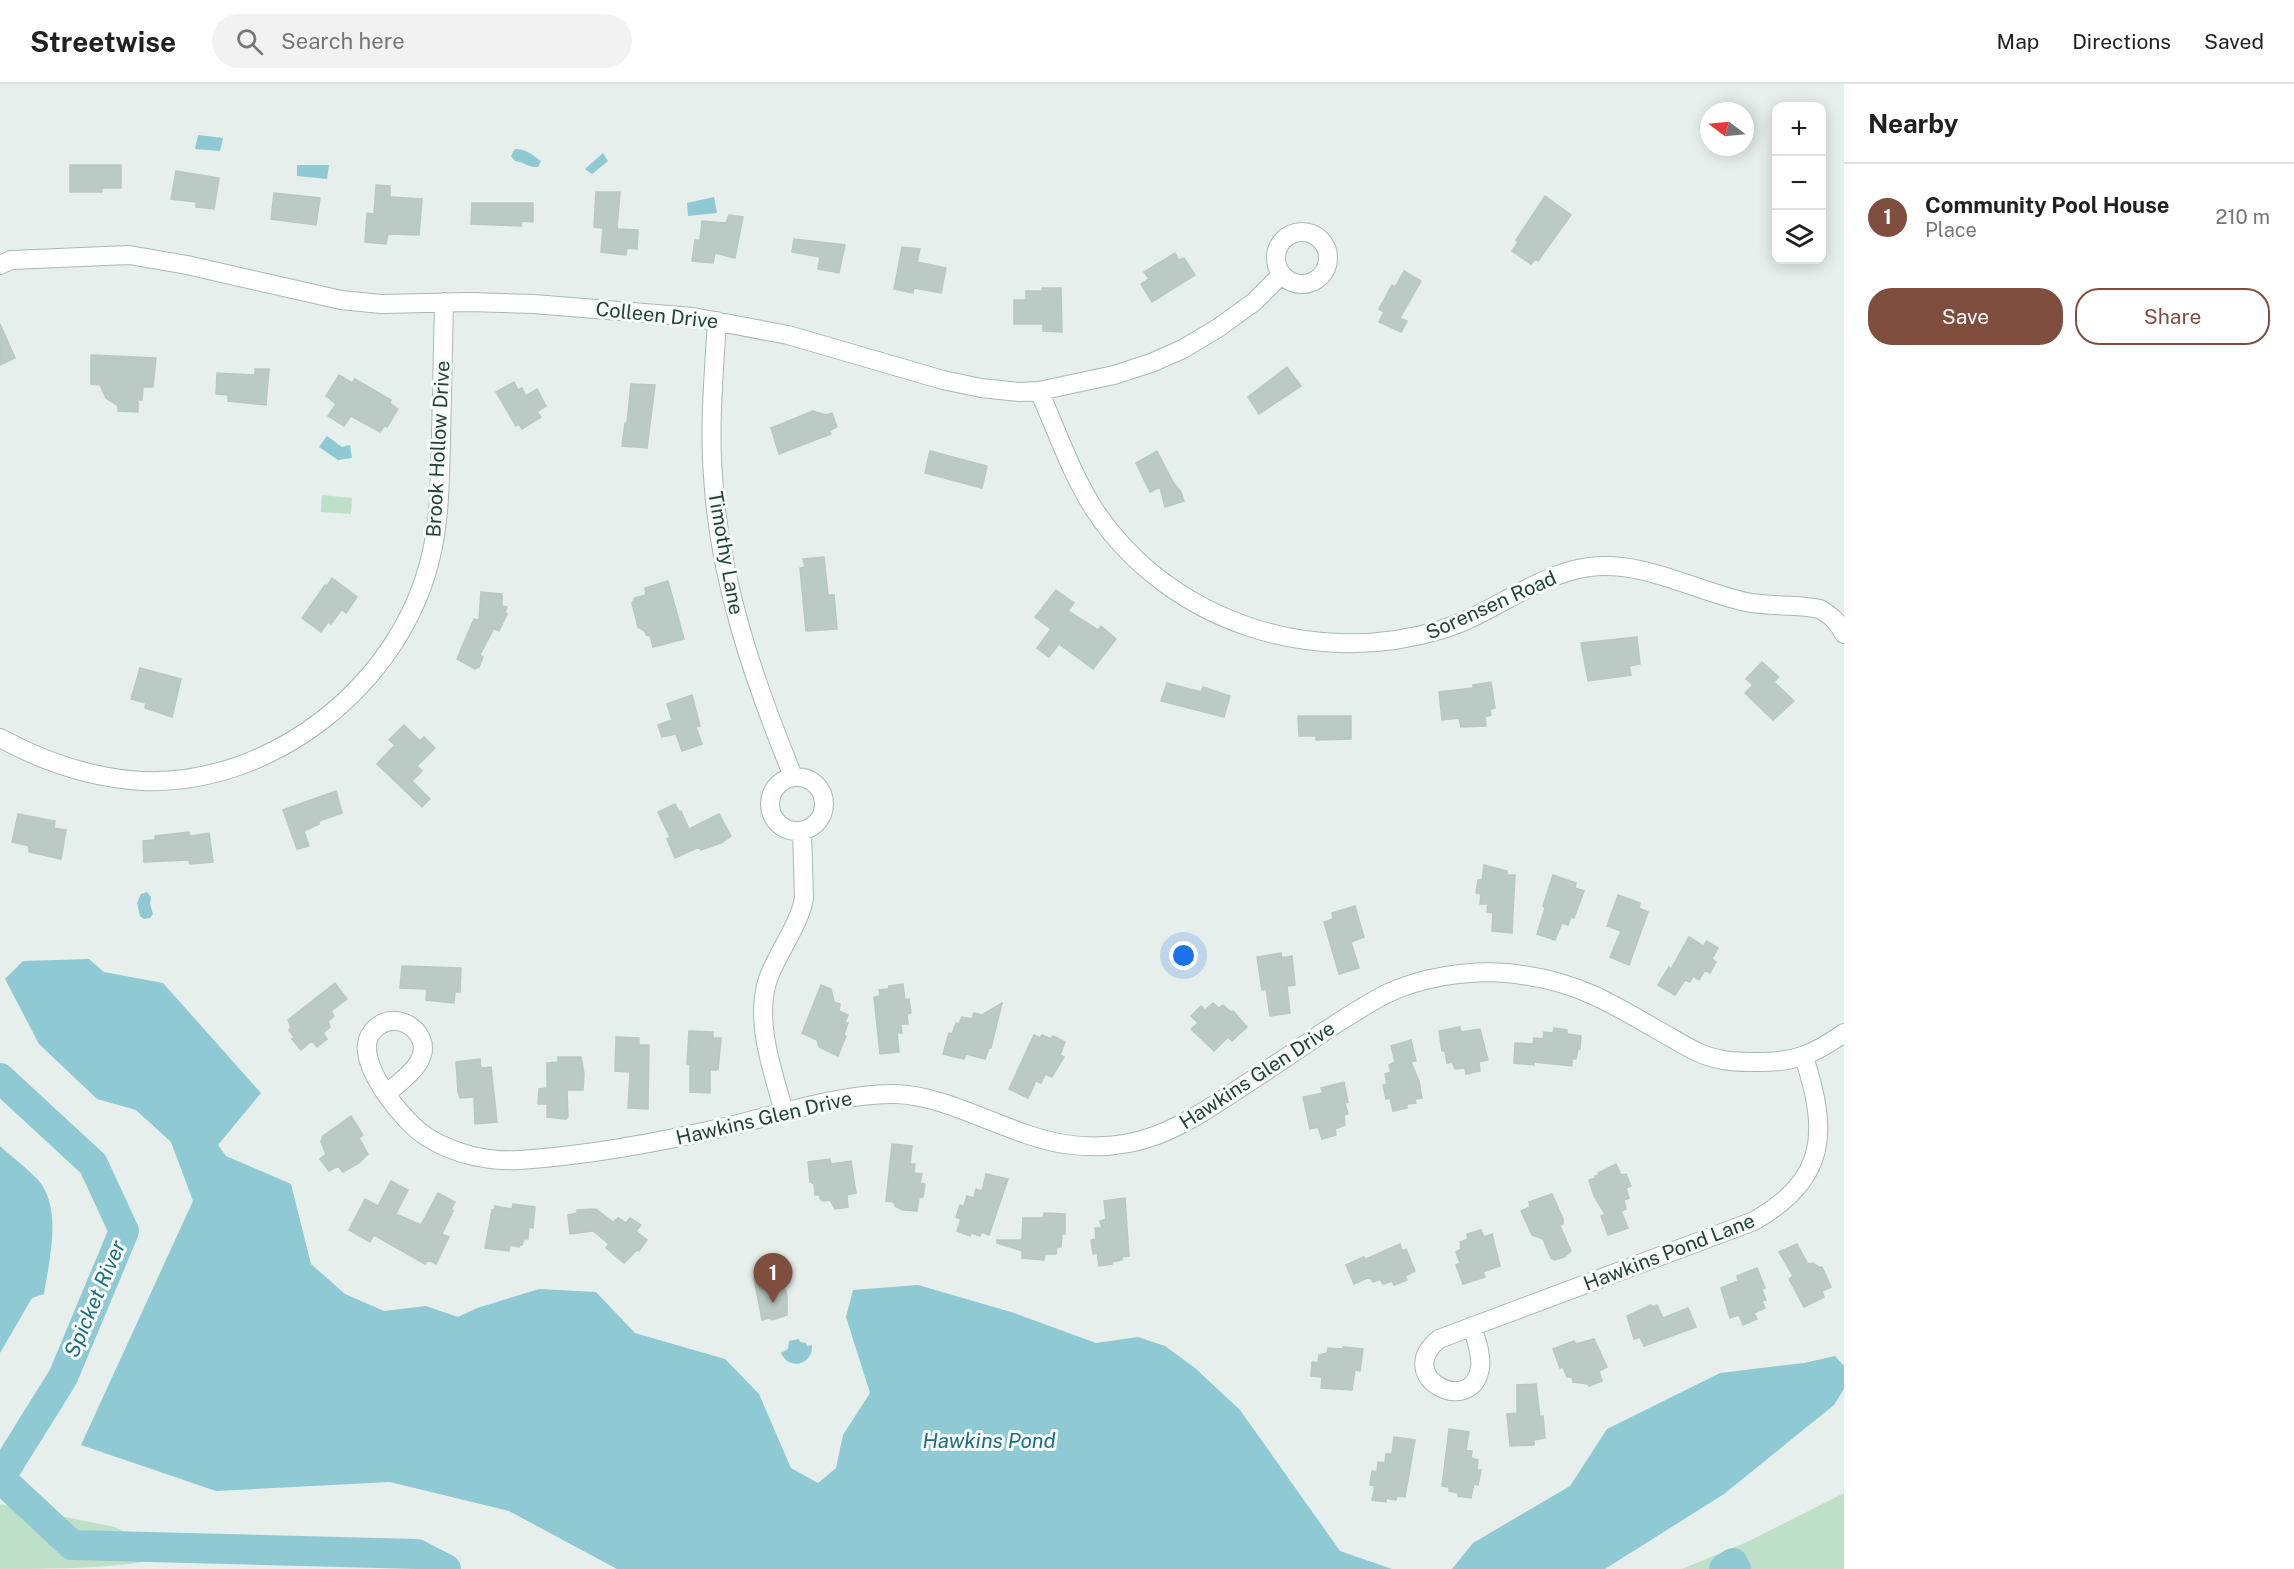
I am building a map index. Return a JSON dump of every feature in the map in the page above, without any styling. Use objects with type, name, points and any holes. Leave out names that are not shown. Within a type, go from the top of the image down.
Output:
[{"type":"street","name":"Colleen Drive","points":[[0,265],[11,260],[129,255],[341,300],[381,304],[444,302],[534,304],[717,321],[788,335],[943,380],[981,388],[1019,392],[1114,375],[1151,363],[1184,348],[1227,321],[1254,302],[1281,275]]},
{"type":"street","name":"Brook Hollow Drive","points":[[0,738],[29,754],[66,768],[104,777],[143,781],[182,779],[220,771],[257,758],[292,741],[324,720],[353,693],[378,664],[400,632],[419,597],[430,560],[437,519],[440,480],[444,302]]},
{"type":"street","name":"Timothy Lane","points":[[717,321],[711,448],[718,526],[728,580],[743,637],[770,718],[793,776]]},
{"type":"street","name":"Sorensen Road","points":[[1039,390],[1081,485],[1096,511],[1121,543],[1160,579],[1187,598],[1216,614],[1278,636],[1307,642],[1337,644],[1410,639],[1469,619],[1556,575],[1591,567],[1647,572],[1724,596],[1766,605],[1810,607],[1830,615],[1841,628]]},
{"type":"street","points":[[793,776],[802,776],[814,782],[822,792],[824,801],[824,810],[820,819],[810,828],[802,831],[789,830],[780,825],[771,811],[770,801],[774,789],[780,782],[793,776]]},
{"type":"street","points":[[784,1112],[764,1028],[764,1003],[769,978],[802,908],[804,898],[802,831]]},
{"type":"street","name":"Hawkins Glen Drive","points":[[387,1093],[402,1115],[424,1135],[460,1152],[495,1160],[524,1160],[679,1138],[784,1112],[867,1095],[905,1094],[933,1100],[1054,1142],[1094,1146],[1132,1143],[1158,1136],[1183,1125],[1384,995],[1423,981],[1482,973],[1528,976],[1573,987],[1603,1000],[1688,1047],[1717,1059],[1787,1061],[1804,1057],[1844,1033]]},
{"type":"street","name":"Hawkins Pond Lane","points":[[1473,1326],[1754,1221],[1770,1212],[1803,1180],[1814,1158],[1819,1137],[1820,1119],[1817,1100],[1804,1057]]},
{"type":"green space","points":[[322,495],[352,498],[351,514],[321,512]]},
{"type":"green space","points":[[1844,1493],[1844,1569],[1682,1569],[1747,1542]]},
{"type":"green space","points":[[0,1504],[115,1527],[175,1558],[165,1556],[132,1564],[110,1566],[0,1569]]},
{"type":"water","points":[[198,135],[223,138],[220,151],[195,149]]},
{"type":"water","points":[[515,149],[526,151],[541,161],[538,167],[515,161],[511,156]]},
{"type":"water","points":[[603,153],[608,161],[592,174],[585,169]]},
{"type":"water","points":[[297,165],[329,165],[327,179],[297,176]]},
{"type":"water","points":[[714,197],[717,213],[688,216],[687,203]]},
{"type":"water","points":[[327,436],[342,447],[350,445],[352,458],[338,460],[319,447]]},
{"type":"water","points":[[147,892],[151,897],[150,904],[153,914],[150,918],[144,919],[140,916],[137,903],[141,894]]},
{"type":"water","name":"Hawkins Pond","points":[[89,959],[104,972],[163,983],[261,1093],[218,1145],[226,1156],[291,1184],[311,1264],[345,1294],[384,1311],[426,1306],[458,1317],[477,1308],[539,1289],[596,1292],[635,1333],[725,1359],[759,1394],[791,1468],[818,1483],[836,1468],[843,1435],[870,1393],[846,1317],[853,1290],[918,1285],[1011,1312],[1096,1343],[1138,1337],[1165,1346],[1195,1368],[1240,1410],[1340,1551],[1392,1569],[617,1569],[509,1511],[390,1482],[216,1491],[81,1445],[193,1201],[171,1142],[136,1110],[97,1099],[39,1044],[5,979],[23,961]]},
{"type":"water","points":[[0,1146],[38,1180],[46,1192],[50,1205],[52,1235],[44,1294],[32,1298],[0,1353]]},
{"type":"water","points":[[799,1339],[807,1346],[812,1345],[811,1352],[805,1361],[795,1364],[785,1359],[781,1353],[788,1349],[789,1341]]},
{"type":"water","points":[[1835,1356],[1844,1366],[1844,1389],[1834,1405],[1724,1494],[1605,1569],[1452,1569],[1473,1543],[1570,1486],[1607,1429],[1720,1373],[1804,1363]]},
{"type":"building","points":[[70,165],[121,165],[121,188],[102,188],[102,192],[70,192]]},
{"type":"building","points":[[176,171],[219,178],[214,209],[196,207],[196,202],[171,199]]},
{"type":"building","points":[[376,185],[390,186],[390,197],[422,199],[419,235],[388,234],[386,244],[365,242],[367,213],[374,214]]},
{"type":"building","points":[[596,192],[620,192],[617,229],[638,230],[637,249],[627,248],[626,255],[601,252],[603,228],[594,227]]},
{"type":"building","points":[[274,193],[320,198],[316,225],[271,219]]},
{"type":"building","points":[[1545,196],[1571,215],[1538,261],[1536,259],[1531,264],[1512,251],[1518,242],[1516,240]]},
{"type":"building","points":[[472,203],[533,203],[533,222],[522,221],[521,226],[471,224]]},
{"type":"building","points":[[729,215],[743,217],[735,258],[715,253],[713,263],[692,261],[695,240],[700,240],[702,221],[726,223]]},
{"type":"building","points":[[794,239],[845,245],[839,273],[818,269],[820,257],[792,252]]},
{"type":"building","points":[[902,247],[920,249],[917,262],[946,268],[941,293],[914,288],[913,293],[894,289]]},
{"type":"building","points":[[1175,253],[1179,260],[1184,258],[1195,275],[1152,302],[1141,284],[1149,279],[1144,272]]},
{"type":"building","points":[[1404,271],[1421,281],[1400,318],[1407,321],[1401,332],[1379,322],[1384,312],[1379,309],[1392,285],[1395,287]]},
{"type":"building","points":[[1042,288],[1061,288],[1062,332],[1043,331],[1043,324],[1014,324],[1014,300],[1026,300],[1026,291],[1043,291]]},
{"type":"building","points":[[0,324],[15,358],[0,365]]},
{"type":"building","points":[[91,355],[156,358],[153,387],[143,387],[142,400],[138,400],[138,412],[118,411],[118,406],[106,398],[100,385],[91,384]]},
{"type":"building","points":[[1287,367],[1301,386],[1259,414],[1248,397]]},
{"type":"building","points":[[255,369],[269,369],[266,405],[228,401],[228,395],[216,394],[217,373],[255,375]]},
{"type":"building","points":[[339,375],[352,383],[355,379],[391,400],[390,403],[398,409],[387,427],[385,425],[380,432],[351,416],[344,426],[328,416],[336,404],[326,396]]},
{"type":"building","points":[[514,382],[518,390],[522,388],[526,396],[537,389],[546,406],[537,412],[541,417],[522,429],[519,424],[516,426],[496,392]]},
{"type":"building","points":[[631,384],[655,385],[647,448],[622,446]]},
{"type":"building","points":[[813,411],[826,415],[832,413],[837,427],[829,431],[831,434],[779,454],[771,428]]},
{"type":"building","points":[[930,451],[987,466],[982,488],[925,473]]},
{"type":"building","points":[[1157,451],[1184,501],[1165,507],[1160,487],[1150,492],[1136,463]]},
{"type":"building","points":[[824,557],[828,595],[834,595],[837,629],[806,631],[800,568],[805,567],[803,559]]},
{"type":"building","points":[[332,578],[357,597],[346,613],[342,609],[331,624],[328,622],[321,632],[302,618]]},
{"type":"building","points":[[668,581],[684,639],[653,647],[650,636],[638,627],[632,603],[635,598],[646,595],[645,588]]},
{"type":"building","points":[[1056,590],[1074,603],[1068,611],[1098,630],[1101,626],[1116,639],[1093,669],[1059,644],[1049,657],[1037,648],[1051,629],[1035,617]]},
{"type":"building","points":[[481,592],[502,594],[502,606],[507,607],[505,613],[507,614],[499,631],[494,628],[480,655],[483,657],[479,667],[475,669],[457,659],[474,619],[479,620]]},
{"type":"building","points":[[1637,637],[1640,664],[1629,666],[1631,675],[1588,681],[1581,643]]},
{"type":"building","points":[[1762,662],[1779,677],[1774,682],[1794,701],[1773,720],[1745,693],[1753,685],[1746,679]]},
{"type":"building","points":[[140,668],[181,679],[172,717],[145,708],[146,703],[131,699]]},
{"type":"building","points":[[1491,682],[1495,708],[1490,709],[1491,715],[1485,717],[1486,726],[1461,727],[1459,718],[1442,720],[1439,692],[1473,688],[1473,685]]},
{"type":"building","points":[[1167,683],[1201,692],[1203,687],[1230,696],[1224,717],[1161,701]]},
{"type":"building","points":[[692,695],[700,726],[696,727],[702,744],[682,751],[676,734],[662,737],[658,725],[672,720],[667,704]]},
{"type":"building","points":[[1298,716],[1351,716],[1351,739],[1316,740],[1316,736],[1299,736]]},
{"type":"building","points":[[404,725],[420,741],[424,737],[435,748],[417,766],[422,771],[412,781],[430,799],[422,807],[377,764],[395,745],[389,740]]},
{"type":"building","points":[[336,791],[342,813],[319,821],[319,824],[304,831],[309,846],[297,849],[283,810]]},
{"type":"building","points":[[675,804],[679,812],[681,811],[689,829],[719,814],[731,836],[721,843],[701,850],[699,847],[675,858],[667,839],[670,837],[658,812]]},
{"type":"building","points":[[18,814],[55,821],[54,828],[66,830],[61,859],[29,852],[29,846],[12,842]]},
{"type":"building","points":[[189,832],[190,836],[209,833],[213,862],[190,864],[189,860],[144,862],[143,841],[155,840],[155,836]]},
{"type":"building","points":[[1484,865],[1507,871],[1507,875],[1515,875],[1512,933],[1492,931],[1493,913],[1487,912],[1488,904],[1480,904],[1481,894],[1476,893],[1478,880],[1482,880]]},
{"type":"building","points":[[1553,875],[1576,883],[1575,888],[1584,891],[1574,918],[1571,917],[1568,925],[1562,923],[1555,940],[1537,934]]},
{"type":"building","points":[[1618,895],[1640,903],[1639,908],[1648,912],[1629,965],[1610,957],[1621,931],[1607,926]]},
{"type":"building","points":[[1355,906],[1364,937],[1351,942],[1359,968],[1339,974],[1324,922],[1333,919],[1332,913]]},
{"type":"building","points":[[1689,937],[1703,946],[1707,941],[1718,948],[1712,959],[1716,962],[1710,973],[1705,970],[1699,980],[1693,976],[1690,982],[1685,980],[1675,995],[1658,985],[1669,967],[1671,969]]},
{"type":"building","points":[[1281,953],[1282,958],[1292,956],[1295,985],[1287,986],[1290,1013],[1270,1016],[1266,989],[1262,990],[1257,957]]},
{"type":"building","points":[[402,966],[461,968],[460,992],[455,992],[454,1003],[426,1000],[427,989],[400,988]]},
{"type":"building","points":[[335,983],[347,999],[331,1011],[334,1016],[328,1021],[330,1027],[323,1033],[327,1039],[317,1047],[312,1041],[301,1050],[292,1039],[294,1037],[289,1030],[291,1027],[288,1020]]},
{"type":"building","points":[[903,984],[905,1000],[909,999],[911,1013],[907,1014],[908,1024],[901,1024],[902,1033],[897,1033],[899,1052],[880,1054],[874,997],[880,996],[879,990]]},
{"type":"building","points":[[821,985],[831,989],[834,1002],[840,1004],[839,1011],[848,1015],[845,1022],[848,1023],[844,1035],[846,1036],[838,1056],[819,1047],[817,1040],[802,1033]]},
{"type":"building","points":[[1002,1003],[991,1048],[985,1059],[966,1054],[964,1059],[943,1054],[949,1033],[952,1034],[956,1023],[959,1024],[962,1017],[972,1019],[974,1013],[982,1015]]},
{"type":"building","points":[[1213,1003],[1219,1008],[1223,1005],[1231,1012],[1233,1011],[1247,1027],[1232,1041],[1228,1037],[1214,1051],[1191,1029],[1198,1023],[1191,1016],[1201,1006],[1205,1010]]},
{"type":"building","points":[[1460,1027],[1461,1032],[1480,1029],[1488,1060],[1479,1062],[1480,1071],[1466,1074],[1465,1068],[1455,1069],[1452,1062],[1447,1063],[1445,1051],[1442,1051],[1439,1031]]},
{"type":"building","points":[[1554,1028],[1567,1030],[1567,1034],[1581,1036],[1580,1049],[1578,1049],[1576,1059],[1572,1059],[1572,1066],[1534,1062],[1534,1065],[1514,1063],[1515,1043],[1533,1044],[1534,1038],[1543,1039],[1544,1032],[1553,1033]]},
{"type":"building","points":[[689,1031],[713,1032],[713,1038],[721,1038],[718,1070],[710,1070],[710,1093],[690,1092],[690,1064],[687,1064]]},
{"type":"building","points":[[1034,1035],[1040,1038],[1042,1035],[1051,1039],[1053,1036],[1065,1042],[1060,1055],[1064,1057],[1052,1077],[1045,1074],[1041,1083],[1036,1081],[1028,1098],[1009,1089]]},
{"type":"building","points":[[616,1037],[639,1038],[639,1045],[649,1045],[648,1109],[628,1108],[630,1072],[615,1071]]},
{"type":"building","points":[[1411,1040],[1416,1061],[1411,1062],[1419,1081],[1422,1098],[1415,1099],[1416,1103],[1407,1104],[1407,1108],[1393,1111],[1390,1098],[1386,1099],[1383,1085],[1387,1084],[1385,1074],[1391,1072],[1389,1065],[1395,1062],[1391,1046]]},
{"type":"building","points":[[558,1057],[581,1057],[584,1074],[583,1090],[567,1090],[568,1117],[566,1119],[547,1117],[547,1104],[538,1104],[539,1089],[547,1088],[547,1063],[558,1062]]},
{"type":"building","points":[[480,1059],[481,1068],[491,1067],[497,1122],[475,1124],[474,1097],[460,1098],[458,1092],[456,1062]]},
{"type":"building","points":[[1344,1082],[1348,1102],[1345,1103],[1348,1114],[1344,1115],[1345,1125],[1335,1129],[1336,1135],[1322,1139],[1318,1127],[1310,1129],[1303,1097],[1323,1093],[1321,1088]]},
{"type":"building","points":[[351,1116],[363,1135],[359,1138],[368,1154],[359,1163],[343,1172],[338,1166],[329,1171],[320,1159],[326,1154],[321,1142],[323,1136]]},
{"type":"building","points":[[892,1144],[912,1146],[910,1164],[915,1164],[914,1173],[922,1174],[920,1183],[925,1184],[917,1211],[903,1210],[895,1206],[894,1202],[886,1201]]},
{"type":"building","points":[[830,1159],[831,1164],[851,1161],[856,1193],[847,1195],[848,1207],[835,1209],[830,1200],[823,1201],[820,1195],[815,1195],[814,1184],[810,1182],[808,1162]]},
{"type":"building","points":[[1616,1164],[1621,1175],[1626,1174],[1631,1186],[1626,1188],[1629,1198],[1624,1200],[1626,1209],[1621,1211],[1628,1228],[1608,1235],[1601,1216],[1605,1214],[1594,1196],[1589,1180],[1596,1178],[1598,1173]]},
{"type":"building","points":[[986,1174],[1008,1179],[989,1235],[982,1232],[980,1236],[971,1233],[970,1236],[957,1231],[961,1219],[956,1217],[960,1205],[964,1206],[967,1196],[974,1198],[976,1189],[982,1191]]},
{"type":"building","points":[[391,1181],[408,1190],[396,1214],[421,1225],[438,1193],[455,1202],[442,1234],[449,1237],[436,1264],[428,1260],[425,1264],[374,1235],[370,1242],[349,1230],[365,1199],[378,1206]]},
{"type":"building","points":[[1552,1194],[1563,1219],[1563,1224],[1560,1226],[1571,1251],[1564,1257],[1554,1260],[1543,1239],[1532,1235],[1521,1211],[1530,1207],[1529,1202]]},
{"type":"building","points":[[1125,1198],[1129,1256],[1122,1257],[1122,1260],[1112,1262],[1112,1264],[1099,1266],[1097,1253],[1093,1254],[1091,1240],[1096,1239],[1095,1228],[1102,1228],[1100,1221],[1106,1219],[1104,1201]]},
{"type":"building","points":[[513,1204],[535,1207],[533,1228],[529,1227],[528,1239],[524,1239],[519,1247],[510,1245],[509,1251],[485,1248],[492,1210],[495,1206],[512,1209]]},
{"type":"building","points":[[596,1209],[613,1222],[618,1218],[626,1223],[630,1218],[641,1225],[636,1231],[647,1240],[639,1251],[637,1250],[624,1263],[606,1248],[609,1244],[593,1231],[570,1234],[568,1215],[577,1213],[577,1210]]},
{"type":"building","points":[[1044,1213],[1065,1214],[1065,1234],[1062,1234],[1061,1247],[1057,1247],[1056,1254],[1045,1254],[1044,1260],[1022,1258],[1022,1251],[997,1243],[997,1240],[1022,1240],[1023,1218],[1043,1218]]},
{"type":"building","points":[[1481,1230],[1484,1237],[1492,1234],[1500,1266],[1483,1272],[1485,1277],[1463,1284],[1456,1265],[1460,1263],[1456,1252],[1461,1249],[1460,1242],[1468,1239],[1467,1234]]},
{"type":"building","points":[[1400,1244],[1402,1251],[1406,1249],[1415,1271],[1405,1276],[1407,1280],[1394,1285],[1392,1281],[1383,1284],[1380,1279],[1373,1282],[1370,1277],[1354,1284],[1346,1265]]},
{"type":"building","points":[[1797,1244],[1808,1264],[1813,1263],[1822,1267],[1831,1287],[1822,1291],[1824,1297],[1804,1307],[1789,1279],[1793,1276],[1779,1252]]},
{"type":"building","points":[[1757,1268],[1765,1288],[1762,1290],[1766,1300],[1762,1301],[1765,1308],[1754,1313],[1757,1319],[1743,1325],[1739,1315],[1730,1318],[1721,1288],[1738,1281],[1737,1276]]},
{"type":"building","points":[[780,1273],[787,1295],[787,1315],[772,1320],[770,1318],[762,1320],[754,1278]]},
{"type":"building","points":[[1651,1305],[1652,1307],[1657,1305],[1663,1318],[1688,1308],[1696,1327],[1644,1346],[1640,1337],[1634,1339],[1627,1316]]},
{"type":"building","points":[[1594,1339],[1607,1367],[1599,1371],[1602,1381],[1589,1386],[1573,1382],[1572,1377],[1567,1377],[1563,1367],[1560,1368],[1553,1349],[1574,1341],[1576,1344]]},
{"type":"building","points":[[1343,1347],[1363,1349],[1360,1371],[1355,1370],[1352,1390],[1321,1388],[1322,1377],[1311,1376],[1312,1362],[1318,1363],[1319,1355],[1327,1353],[1328,1348],[1343,1349]]},
{"type":"building","points":[[1536,1384],[1545,1438],[1534,1440],[1534,1445],[1510,1446],[1507,1414],[1517,1413],[1517,1385]]},
{"type":"building","points":[[1449,1429],[1469,1432],[1466,1450],[1472,1451],[1471,1458],[1478,1460],[1477,1470],[1481,1470],[1478,1485],[1474,1484],[1471,1498],[1458,1496],[1458,1493],[1449,1491],[1449,1487],[1442,1486]]},
{"type":"building","points":[[1394,1437],[1415,1440],[1405,1497],[1397,1496],[1396,1500],[1386,1498],[1386,1502],[1372,1500],[1375,1486],[1370,1485],[1372,1471],[1377,1472],[1378,1462],[1385,1463],[1386,1454],[1392,1454]]},
{"type":"waterway","name":"Spicket River","points":[[0,1078],[93,1164],[124,1231],[63,1377],[0,1478]]},
{"type":"waterway","name":"Spicket River","points":[[0,1478],[72,1545],[417,1554],[446,1569]]},
{"type":"waterway","name":"Spicket River","points":[[1724,1569],[1733,1563],[1736,1569]]},
{"type":"place","name":"Community Pool House","points":[[773,1303]]}]
